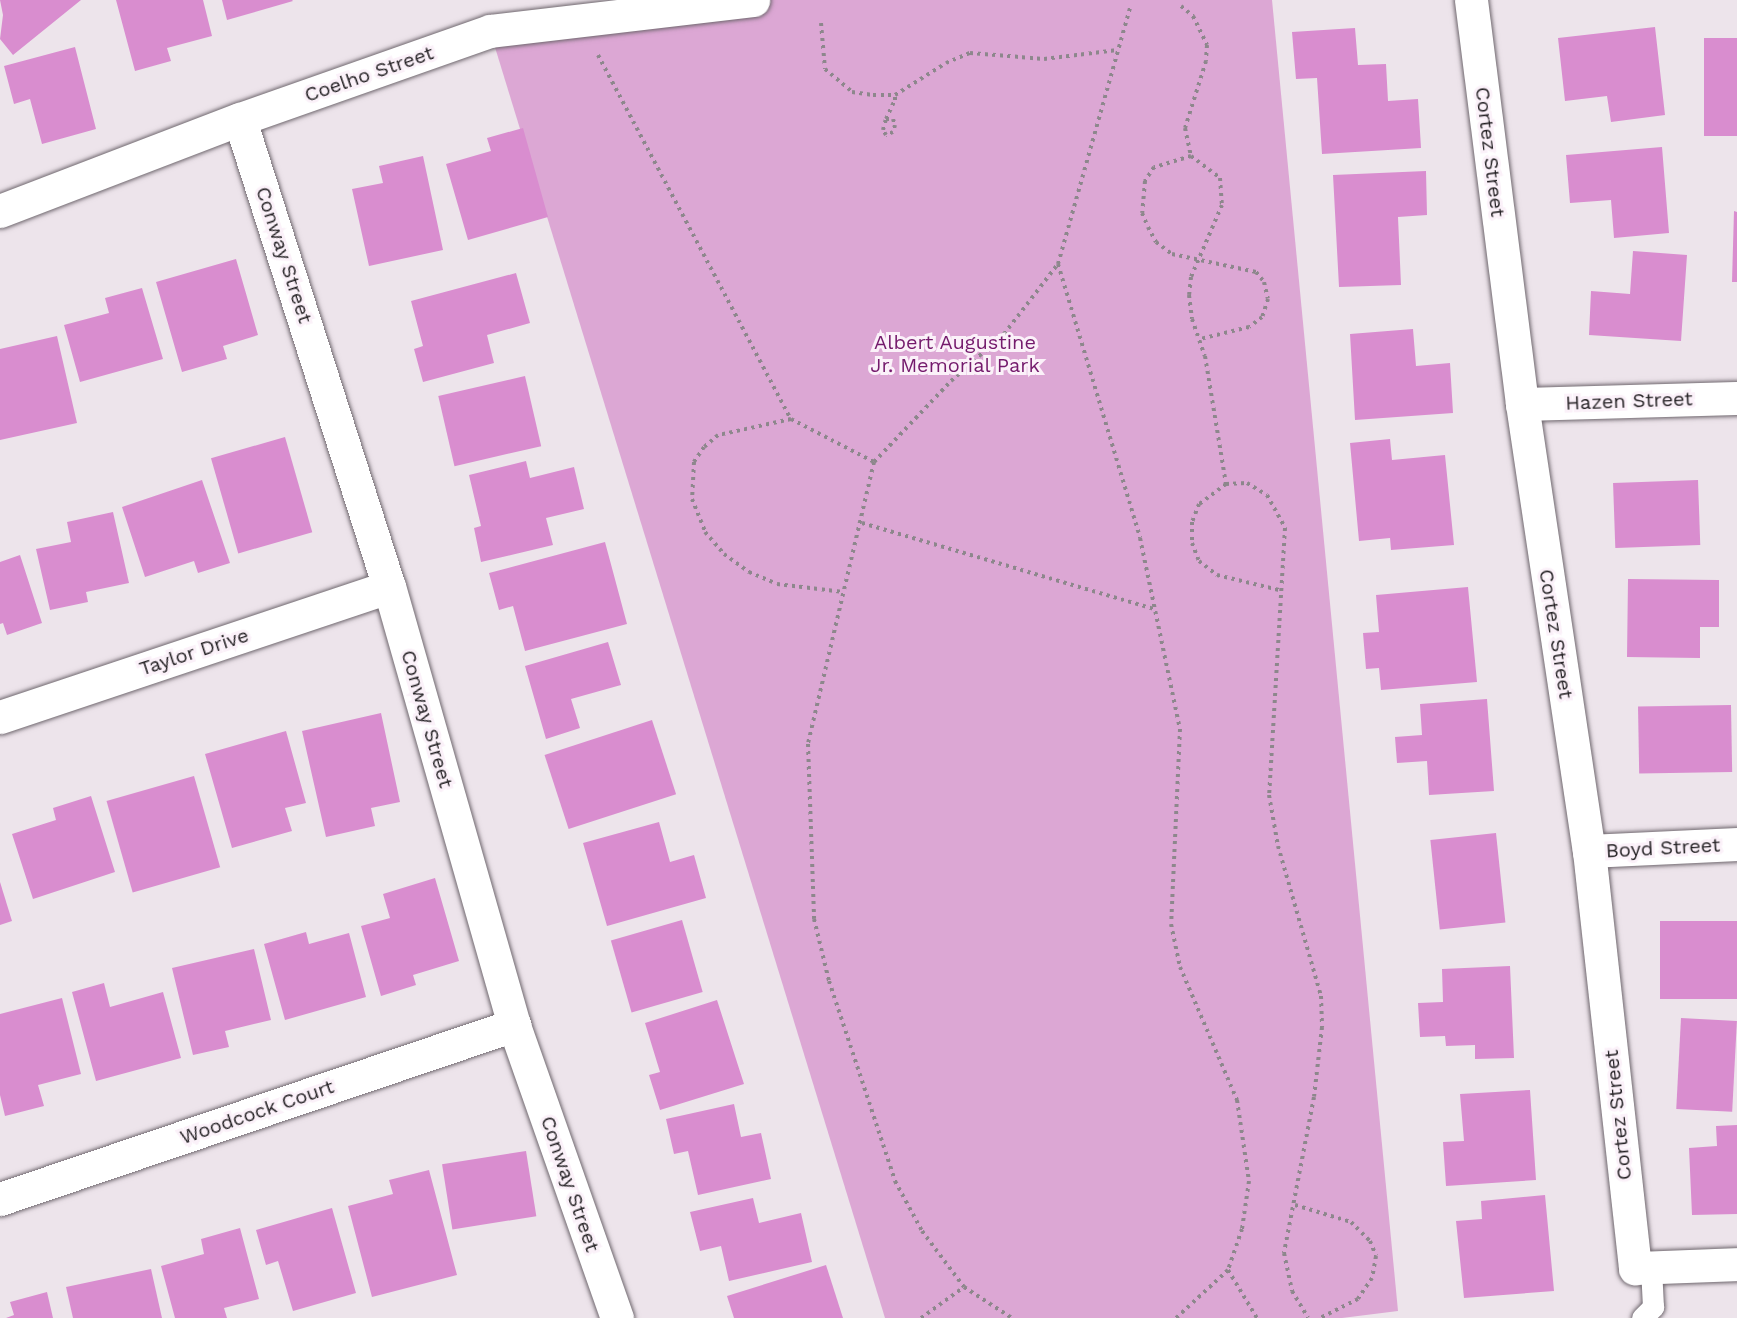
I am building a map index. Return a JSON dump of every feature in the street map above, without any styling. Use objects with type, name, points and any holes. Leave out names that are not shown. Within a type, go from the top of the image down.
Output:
[{"type":"street","name":"Coelho Street","points":[[0,211],[240,119],[490,31],[753,0]]},
{"type":"street","name":"Cortez Street","points":[[1471,0],[1522,404],[1589,851],[1643,1267]]},
{"type":"street","name":"Conway Street","points":[[240,119],[389,587],[514,1025],[617,1318]]},
{"type":"street","name":"Hazen Street","points":[[1522,404],[1737,398]]},
{"type":"street","name":"Taylor Drive","points":[[0,717],[389,587]]},
{"type":"street","name":"Boyd Street","points":[[1589,851],[1737,844]]},
{"type":"street","name":"Woodcock Court","points":[[0,1199],[514,1025]]},
{"type":"street","points":[[1643,1267],[1737,1264]]},
{"type":"lane","points":[[1642,1318],[1653,1307],[1643,1267]]},
{"type":"path","points":[[1181,6],[1193,16],[1207,45],[1206,61],[1185,128],[1191,156],[1220,178],[1221,206],[1198,262],[1189,295],[1200,339],[1226,484]]},
{"type":"path","points":[[1012,1318],[964,1287],[922,1231],[895,1181],[829,981],[814,919],[808,744],[862,523],[874,462],[951,381],[1004,334],[1058,264],[1130,8]]},
{"type":"path","points":[[587,21],[600,64],[791,418],[874,462]]},
{"type":"path","points":[[821,23],[825,69],[837,83],[852,92],[895,95],[946,63],[970,53],[1044,58],[1117,50]]},
{"type":"path","points":[[886,119],[895,95]]},
{"type":"path","points":[[1191,156],[1154,167],[1145,181],[1142,213],[1156,242],[1172,254],[1198,262],[1256,272],[1264,282],[1268,299],[1262,317],[1249,327],[1200,339]]},
{"type":"path","points":[[1058,264],[1140,537],[1180,729],[1171,924],[1180,967],[1237,1100],[1249,1181],[1242,1229],[1228,1270],[1176,1318]]},
{"type":"path","points":[[791,418],[718,435],[694,462],[692,499],[705,532],[724,554],[749,572],[777,584],[844,592]]},
{"type":"path","points":[[1280,590],[1217,575],[1199,561],[1192,543],[1192,522],[1199,504],[1226,484],[1247,483],[1267,495],[1277,509],[1285,528],[1269,795],[1278,846],[1317,974],[1322,1027],[1295,1205],[1284,1253],[1285,1270],[1308,1318]]},
{"type":"path","points":[[862,523],[1155,609]]},
{"type":"path","points":[[1295,1205],[1351,1222],[1370,1241],[1376,1256],[1372,1278],[1358,1299],[1320,1318]]},
{"type":"path","points":[[1228,1270],[1257,1318]]},
{"type":"path","points":[[921,1318],[964,1287]]},
{"type":"green space","name":"Albert Augustine Jr. Memorial Park","points":[[754,0],[1272,0],[1398,1311],[1342,1318],[885,1318],[490,31]]},
{"type":"building","points":[[0,0],[81,0],[13,55],[0,39],[3,15]]},
{"type":"building","points":[[116,0],[203,0],[212,36],[167,48],[171,61],[135,71]]},
{"type":"building","points":[[222,0],[292,0],[293,1],[227,20]]},
{"type":"building","points":[[1655,27],[1665,115],[1611,122],[1607,96],[1565,101],[1558,38]]},
{"type":"building","points":[[1355,28],[1358,65],[1386,64],[1388,101],[1418,99],[1421,148],[1322,154],[1317,78],[1296,79],[1292,32]]},
{"type":"building","points":[[1704,38],[1737,38],[1737,136],[1704,136]]},
{"type":"building","points":[[75,47],[96,129],[42,144],[30,99],[14,104],[4,66]]},
{"type":"building","points":[[523,128],[548,217],[468,240],[446,164],[491,151],[487,138]]},
{"type":"building","points":[[1662,147],[1669,233],[1614,238],[1611,200],[1570,203],[1566,155]]},
{"type":"building","points":[[423,156],[443,250],[369,266],[352,189],[383,183],[379,166]]},
{"type":"building","points":[[1426,171],[1427,215],[1398,217],[1401,285],[1339,287],[1333,175]]},
{"type":"building","points":[[1734,211],[1737,212],[1737,282],[1732,282]]},
{"type":"building","points":[[1633,251],[1687,255],[1681,341],[1589,335],[1591,291],[1630,294]]},
{"type":"building","points":[[236,259],[258,335],[223,346],[227,359],[182,372],[156,282]]},
{"type":"building","points":[[516,273],[530,323],[487,335],[494,363],[423,382],[414,349],[423,346],[411,301]]},
{"type":"building","points":[[142,288],[163,359],[80,382],[64,325],[109,313],[105,298]]},
{"type":"building","points":[[1413,329],[1416,366],[1450,363],[1453,413],[1355,420],[1350,334]]},
{"type":"building","points":[[57,336],[77,423],[0,440],[0,349]]},
{"type":"building","points":[[525,376],[541,446],[454,466],[438,396]]},
{"type":"building","points":[[285,437],[312,532],[238,553],[211,458]]},
{"type":"building","points":[[1390,439],[1392,460],[1445,455],[1454,545],[1391,550],[1390,538],[1359,541],[1350,443]]},
{"type":"building","points":[[526,461],[530,478],[574,467],[584,509],[546,518],[553,545],[481,562],[474,528],[481,526],[469,475]]},
{"type":"building","points":[[202,480],[230,563],[198,573],[194,561],[145,577],[122,507]]},
{"type":"building","points":[[1698,480],[1700,545],[1615,548],[1613,483]]},
{"type":"building","points":[[113,512],[129,583],[86,592],[88,602],[50,610],[36,549],[71,542],[67,522]]},
{"type":"building","points":[[605,542],[627,624],[525,651],[513,606],[499,610],[489,573]]},
{"type":"building","points":[[20,555],[42,623],[7,635],[3,623],[0,624],[0,562]]},
{"type":"building","points":[[1628,579],[1719,580],[1719,627],[1700,627],[1700,658],[1627,657]]},
{"type":"building","points":[[1468,587],[1477,682],[1381,690],[1379,668],[1366,669],[1363,633],[1379,632],[1376,595]]},
{"type":"building","points":[[608,642],[621,685],[571,699],[580,728],[546,739],[525,666]]},
{"type":"building","points":[[1487,699],[1494,791],[1429,795],[1427,761],[1397,763],[1395,737],[1422,735],[1420,704]]},
{"type":"building","points":[[1731,705],[1732,772],[1639,774],[1638,707]]},
{"type":"building","points":[[381,713],[400,802],[371,808],[375,826],[326,837],[302,731]]},
{"type":"building","points":[[652,720],[676,794],[569,829],[545,755]]},
{"type":"building","points":[[286,731],[306,803],[285,808],[292,831],[232,848],[205,754]]},
{"type":"building","points":[[194,776],[220,867],[133,892],[107,801]]},
{"type":"building","points":[[91,796],[115,872],[33,899],[12,834],[56,820],[53,808]]},
{"type":"building","points":[[659,822],[670,862],[694,855],[706,898],[607,926],[583,843]]},
{"type":"building","points":[[1496,833],[1505,923],[1440,929],[1430,840]]},
{"type":"building","points":[[435,878],[459,961],[413,975],[416,985],[381,996],[361,926],[390,918],[383,894]]},
{"type":"building","points":[[0,882],[12,921],[0,925]]},
{"type":"building","points":[[682,920],[703,992],[632,1012],[611,940]]},
{"type":"building","points":[[1660,921],[1737,921],[1737,999],[1660,999]]},
{"type":"building","points":[[306,932],[309,944],[349,933],[366,997],[285,1020],[264,944]]},
{"type":"building","points":[[254,949],[271,1020],[225,1031],[229,1047],[193,1055],[172,968]]},
{"type":"building","points":[[1510,966],[1514,1058],[1475,1059],[1475,1045],[1446,1046],[1445,1036],[1420,1037],[1418,1003],[1443,1002],[1442,969]]},
{"type":"building","points":[[104,983],[110,1007],[163,992],[181,1058],[96,1081],[72,992]]},
{"type":"building","points":[[62,998],[81,1074],[38,1085],[44,1106],[5,1116],[0,1095],[0,1014]]},
{"type":"building","points":[[717,1000],[744,1084],[660,1110],[649,1075],[660,1072],[645,1023]]},
{"type":"building","points":[[1681,1018],[1737,1021],[1732,1112],[1676,1109]]},
{"type":"building","points":[[1530,1090],[1536,1180],[1446,1186],[1443,1142],[1464,1141],[1460,1094]]},
{"type":"building","points":[[734,1104],[741,1137],[761,1133],[771,1179],[698,1195],[688,1151],[674,1154],[666,1119]]},
{"type":"building","points":[[1737,1125],[1737,1214],[1692,1215],[1689,1148],[1717,1146],[1716,1126]]},
{"type":"building","points":[[526,1151],[536,1216],[452,1229],[442,1164]]},
{"type":"building","points":[[429,1170],[457,1275],[372,1297],[348,1206],[393,1194],[389,1180]]},
{"type":"building","points":[[1545,1195],[1554,1291],[1464,1298],[1456,1221],[1482,1219],[1481,1201]]},
{"type":"building","points":[[753,1198],[759,1223],[801,1213],[812,1262],[729,1281],[721,1246],[700,1251],[690,1212]]},
{"type":"building","points":[[332,1208],[356,1293],[293,1311],[278,1261],[266,1265],[256,1230]]},
{"type":"building","points":[[240,1228],[259,1299],[224,1308],[227,1318],[175,1318],[161,1266],[204,1254],[201,1239]]},
{"type":"building","points":[[826,1265],[843,1318],[734,1318],[727,1296]]},
{"type":"building","points":[[151,1269],[162,1318],[73,1318],[66,1287]]},
{"type":"building","points":[[47,1292],[53,1318],[6,1318],[14,1315],[10,1302]]}]
